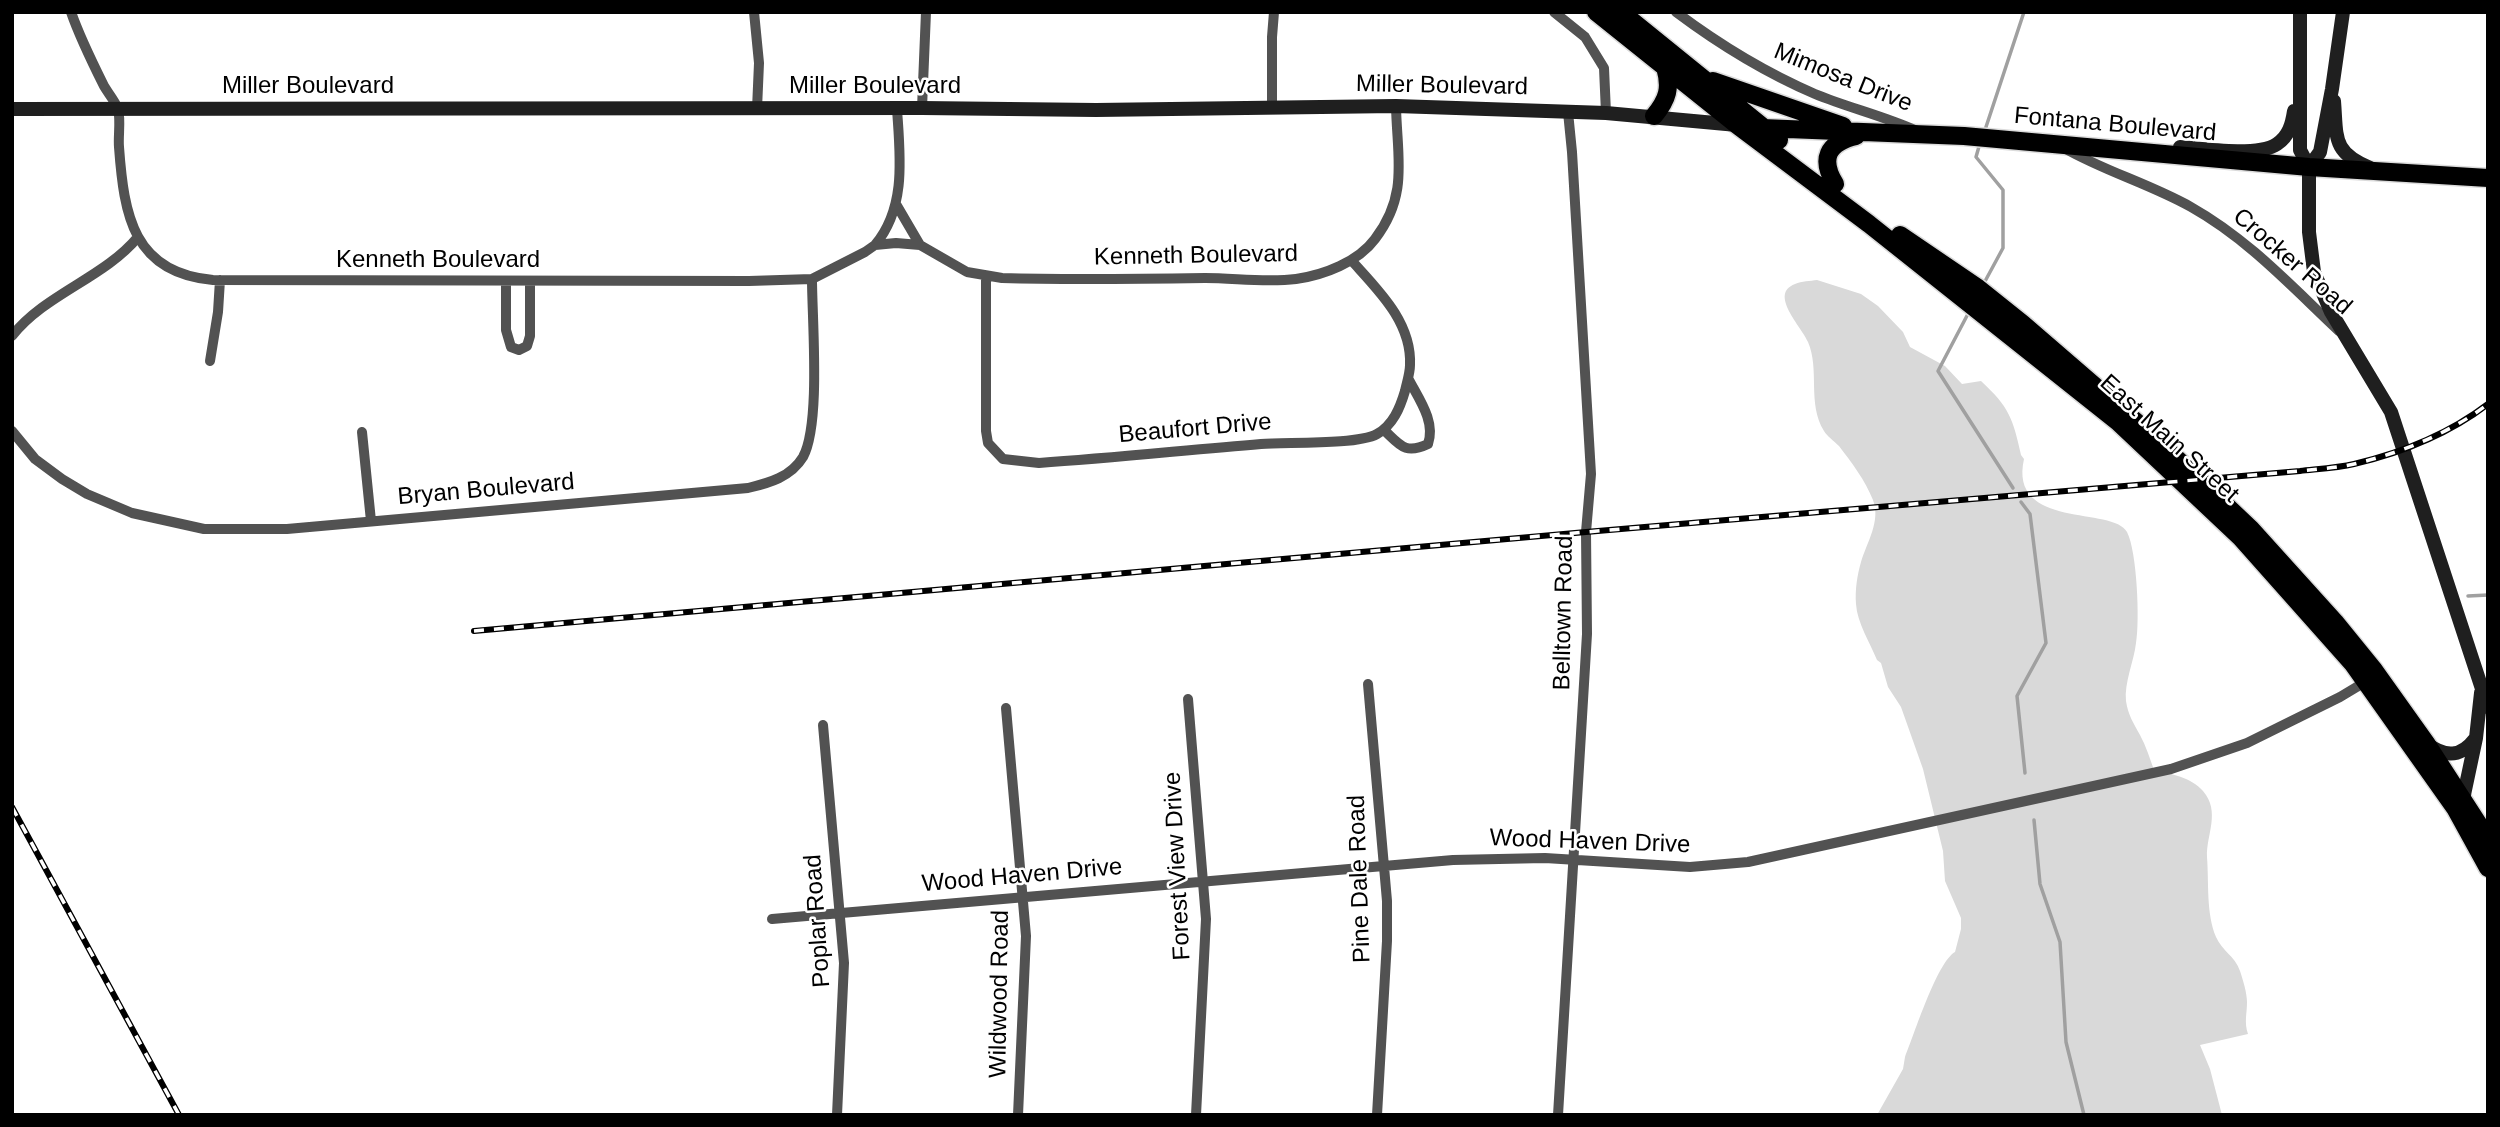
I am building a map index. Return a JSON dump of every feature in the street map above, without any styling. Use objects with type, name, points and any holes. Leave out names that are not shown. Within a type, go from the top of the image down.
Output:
[{"type":"main road","name":"East Main Street","points":[[1596,12],[1737,125],[1978,299]]},
{"type":"main road","name":"East Main Street","points":[[1621,12],[1978,299],[2118,422],[2241,538],[2353,664],[2371,678],[2426,743],[2461,808],[2488,868]]},
{"type":"main road","points":[[1654,116],[1668,95],[1669,81],[1665,67]]},
{"type":"main road","points":[[1704,78],[1866,133]]},
{"type":"main road","name":"Fontana Boulevard","points":[[1737,125],[1993,138],[2309,167],[2488,178]]},
{"type":"main road","points":[[1835,184],[1826,163],[1829,152],[1840,141],[1866,133]]},
{"type":"main road","name":"East Main Street","points":[[2371,678],[2461,808],[2488,839]]},
{"type":"street","points":[[71,12],[79,35],[118,110]]},
{"type":"street","points":[[754,12],[759,63],[757,108]]},
{"type":"street","points":[[922,108],[926,12]]},
{"type":"street","points":[[1272,109],[1274,12]]},
{"type":"street","points":[[1554,12],[1586,37],[1604,68],[1606,113]]},
{"type":"street","name":"Mimosa Drive","points":[[1676,12],[1735,54],[1791,83],[1888,118],[1926,135]]},
{"type":"street","points":[[2300,12],[2300,150],[2309,167],[2309,232],[2314,272],[2322,295],[2391,412],[2488,707]]},
{"type":"street","points":[[2309,167],[2320,152],[2343,12]]},
{"type":"street","points":[[2134,152],[2165,146],[2249,152],[2277,145],[2291,128],[2300,82]]},
{"type":"street","points":[[2332,89],[2338,144],[2351,160],[2374,170]]},
{"type":"street","name":"Miller Boulevard","points":[[12,109],[1096,110],[1396,106],[1606,113],[1737,125]]},
{"type":"street","name":"Kenneth Boulevard","points":[[118,110],[123,198],[130,223],[161,264],[200,278],[506,281],[812,279],[875,245],[920,245],[967,272],[985,276],[1031,279],[1274,280],[1298,279],[1352,261],[1375,240],[1391,215],[1401,169],[1397,149],[1396,106]]},
{"type":"street","points":[[2301,106],[2328,108]]},
{"type":"street","points":[[875,245],[885,232],[896,204],[900,178],[897,109]]},
{"type":"street","name":"Belltown Road","points":[[1558,1115],[1587,634],[1586,531],[1591,474],[1568,112]]},
{"type":"street","name":"Crocker Road","points":[[2057,144],[2082,158],[2162,192],[2219,224],[2278,271],[2348,340]]},
{"type":"street","points":[[896,204],[920,245]]},
{"type":"street","points":[[12,336],[27,321],[109,263],[138,237]]},
{"type":"street","points":[[1352,261],[1385,298],[1403,327],[1409,352],[1408,378],[1399,408],[1384,430],[1407,449],[1416,450],[1428,444],[1432,433],[1430,423],[1408,378]]},
{"type":"street","name":"Beaufort Drive","points":[[985,276],[986,431],[988,443],[1003,459],[1039,463],[1262,444],[1365,439],[1384,430]]},
{"type":"street","name":"Bryan Boulevard","points":[[12,432],[35,459],[62,479],[103,501],[147,517],[204,529],[249,530],[371,521],[737,489],[769,483],[794,468],[803,457],[811,430],[812,279]]},
{"type":"street","points":[[210,361],[220,280]]},
{"type":"street","points":[[506,281],[507,337],[511,347],[519,350],[527,346],[530,337],[530,281]]},
{"type":"street","points":[[362,432],[371,521]]},
{"type":"street","name":"Wood Haven Drive","points":[[772,919],[1473,859],[1521,857],[1689,867],[1748,862],[2151,774],[2210,757],[2246,743],[2340,697],[2371,678]]},
{"type":"street","name":"Pine Dale Road","points":[[1368,684],[1385,867],[1387,941],[1377,1115]]},
{"type":"street","points":[[2461,808],[2476,738],[2482,688]]},
{"type":"street","name":"Forest View Drive","points":[[1188,699],[1206,919],[1196,1115]]},
{"type":"street","name":"Wildwood Road","points":[[1006,708],[1023,897],[1026,964],[1018,1115]]},
{"type":"street","name":"Poplar Road","points":[[823,725],[841,914],[844,995],[837,1115]]},
{"type":"street","points":[[2426,743],[2447,754],[2458,753],[2466,751],[2476,738]]},
{"type":"shaded area","points":[[1817,280],[1861,294],[1878,306],[1903,332],[1910,347],[1945,366],[1962,384],[1981,381],[1990,390],[2004,406],[2012,422],[2024,459],[2023,481],[2032,497],[2046,506],[2065,512],[2118,524],[2127,532],[2133,554],[2138,619],[2135,650],[2126,687],[2127,706],[2154,770],[2193,782],[2208,799],[2212,815],[2207,849],[2211,918],[2216,937],[2238,966],[2246,995],[2248,1034],[2200,1045],[2210,1069],[2222,1115],[1877,1115],[1903,1069],[1905,1057],[1934,984],[1948,958],[1955,952],[1961,918],[1945,881],[1943,851],[1923,769],[1901,707],[1888,687],[1881,663],[1877,660],[1857,611],[1858,572],[1874,524],[1873,500],[1858,472],[1839,446],[1825,433],[1819,420],[1808,342],[1786,303],[1785,295],[1788,289],[1798,283]]},
{"type":"waterway","points":[[1984,133],[2024,12]]},
{"type":"waterway","points":[[1980,143],[1976,157],[2003,190],[2003,248],[1983,285]]},
{"type":"waterway","points":[[1970,310],[1938,371],[2013,488]]},
{"type":"waterway","points":[[2021,502],[2030,514],[2046,643],[2017,696],[2025,773]]},
{"type":"waterway","points":[[2468,596],[2488,595]]},
{"type":"waterway","points":[[2034,820],[2040,884],[2060,942],[2066,1042],[2084,1115]]},
{"type":"railway","points":[[474,631],[2327,468],[2354,464],[2407,448],[2458,424],[2488,404]]},
{"type":"railway","points":[[12,807],[179,1115]]}]
